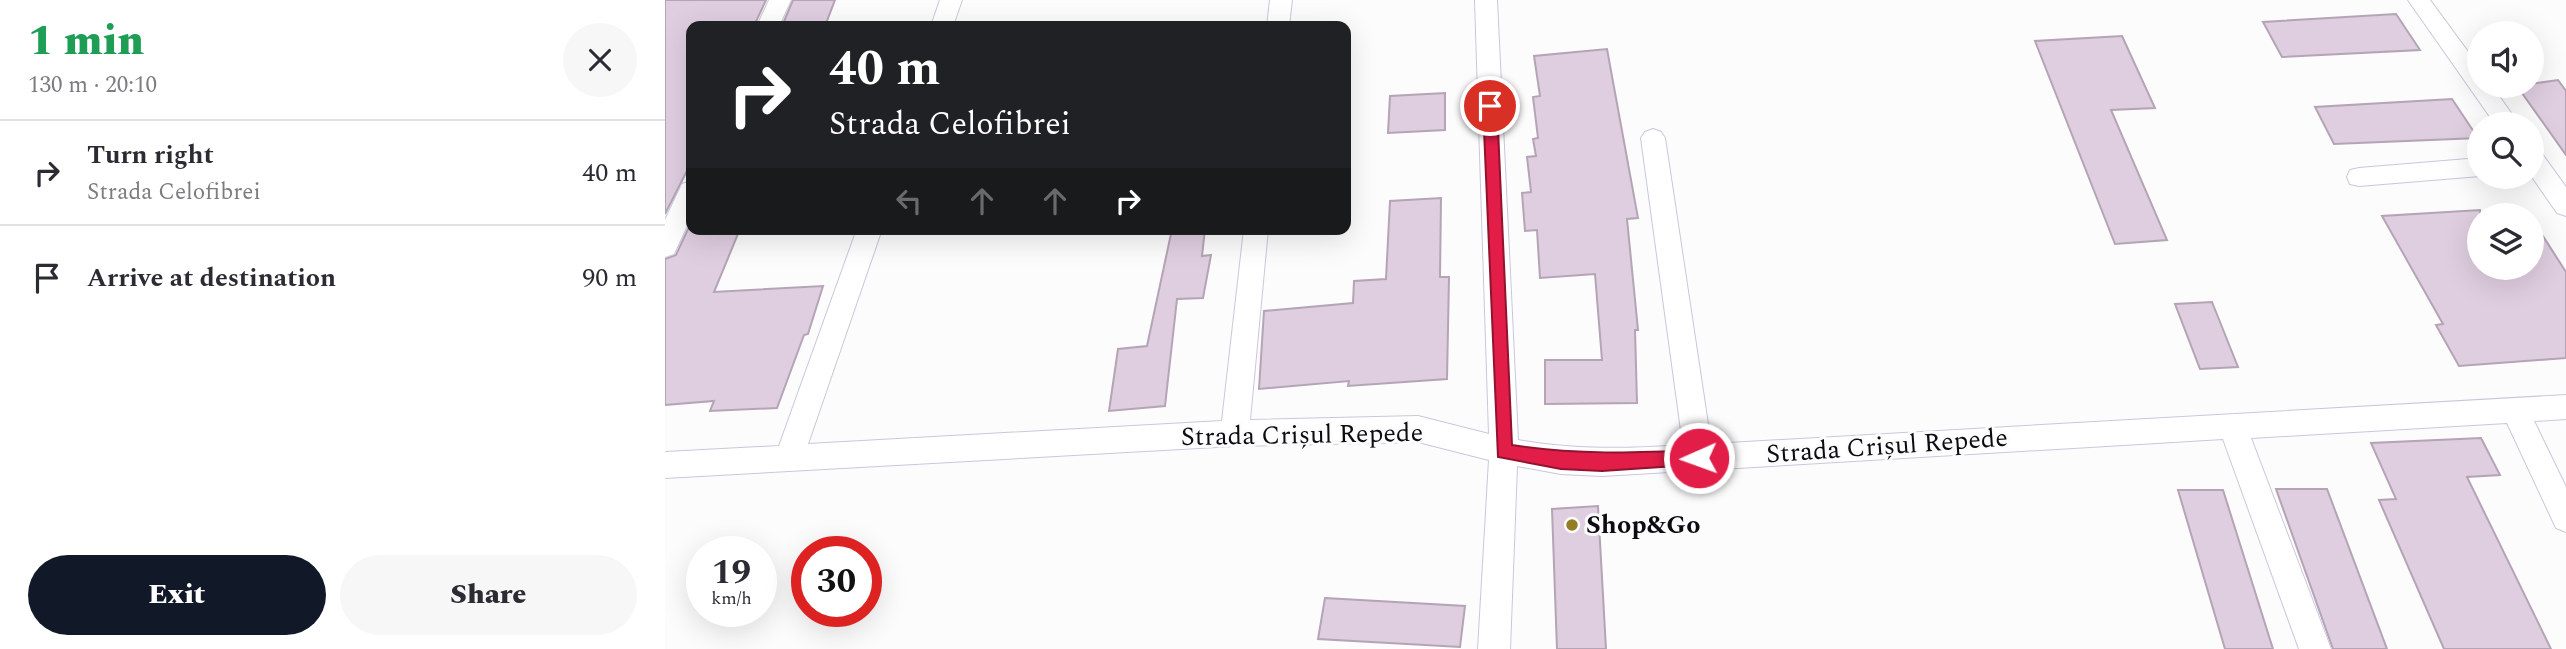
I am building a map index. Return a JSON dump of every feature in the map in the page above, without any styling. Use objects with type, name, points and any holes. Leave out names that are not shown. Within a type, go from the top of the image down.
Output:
[{"type":"street","points":[[770,21],[780,0]]},
{"type":"street","points":[[944,21],[951,0]]},
{"type":"street","points":[[1279,21],[1281,0]]},
{"type":"street","points":[[1486,0],[1504,451],[1494,649]]},
{"type":"street","points":[[2419,0],[2467,67]]},
{"type":"street","points":[[1653,138],[1699,458]]},
{"type":"street","points":[[2359,177],[2467,168]]},
{"type":"street","points":[[2544,175],[2566,206]]},
{"type":"street","points":[[665,247],[686,202]]},
{"type":"street","points":[[789,458],[868,235]]},
{"type":"street","points":[[1234,433],[1255,235]]},
{"type":"street","name":"Strada Crișul Repede","points":[[665,465],[1234,433],[1418,429],[1504,451],[1561,461],[1602,463],[2566,407]]},
{"type":"street","points":[[2514,409],[2566,518]]},
{"type":"street","points":[[2232,425],[2315,649]]},
{"type":"building","points":[[665,0],[766,0],[756,21],[686,21],[686,173],[665,214]]},
{"type":"building","points":[[793,0],[835,0],[827,21],[784,21]]},
{"type":"building","points":[[2396,14],[2420,50],[2282,57],[2263,22]]},
{"type":"building","points":[[2122,36],[2155,108],[2111,110],[2167,240],[2115,244],[2035,41]]},
{"type":"building","points":[[1607,49],[1638,218],[1627,219],[1638,330],[1635,330],[1637,403],[1545,404],[1545,360],[1602,360],[1595,274],[1540,278],[1537,230],[1525,231],[1522,193],[1531,192],[1527,157],[1536,156],[1533,139],[1538,138],[1533,97],[1540,96],[1534,56]]},
{"type":"building","points":[[2558,80],[2566,91],[2566,155],[2544,124],[2544,112],[2535,112],[2526,98],[2544,98],[2544,82]]},
{"type":"building","points":[[1445,93],[1445,130],[1388,133],[1390,96]]},
{"type":"building","points":[[2452,99],[2467,122],[2467,138],[2334,144],[2315,107]]},
{"type":"building","points":[[1441,198],[1440,277],[1449,277],[1447,379],[1348,386],[1349,381],[1259,389],[1264,311],[1353,303],[1354,281],[1386,279],[1390,201]]},
{"type":"building","points":[[2467,211],[2467,280],[2544,280],[2544,238],[2566,272],[2566,358],[2459,366],[2436,325],[2443,324],[2382,216]]},
{"type":"building","points":[[686,233],[738,235],[714,292],[823,286],[808,334],[804,335],[777,408],[710,411],[714,401],[665,405],[665,259],[676,255]]},
{"type":"building","points":[[1171,235],[1204,235],[1202,256],[1211,255],[1203,298],[1177,299],[1165,406],[1109,411],[1118,349],[1147,346]]},
{"type":"building","points":[[2212,302],[2238,367],[2200,369],[2175,304]]},
{"type":"building","points":[[2481,438],[2500,475],[2467,477],[2551,649],[2444,649],[2379,500],[2396,499],[2371,443]]},
{"type":"building","points":[[2276,489],[2327,489],[2387,649],[2333,649]]},
{"type":"building","points":[[2178,490],[2223,490],[2273,649],[2225,649]]},
{"type":"building","points":[[1598,506],[1606,649],[1557,649],[1552,509]]},
{"type":"building","points":[[1325,598],[1465,606],[1460,647],[1318,639]]},
{"type":"place","name":"Shop&Go","points":[[1572,525]]},
{"type":"route","points":[[1490,106],[1504,451],[1561,461],[1602,463],[1699,458]]}]
